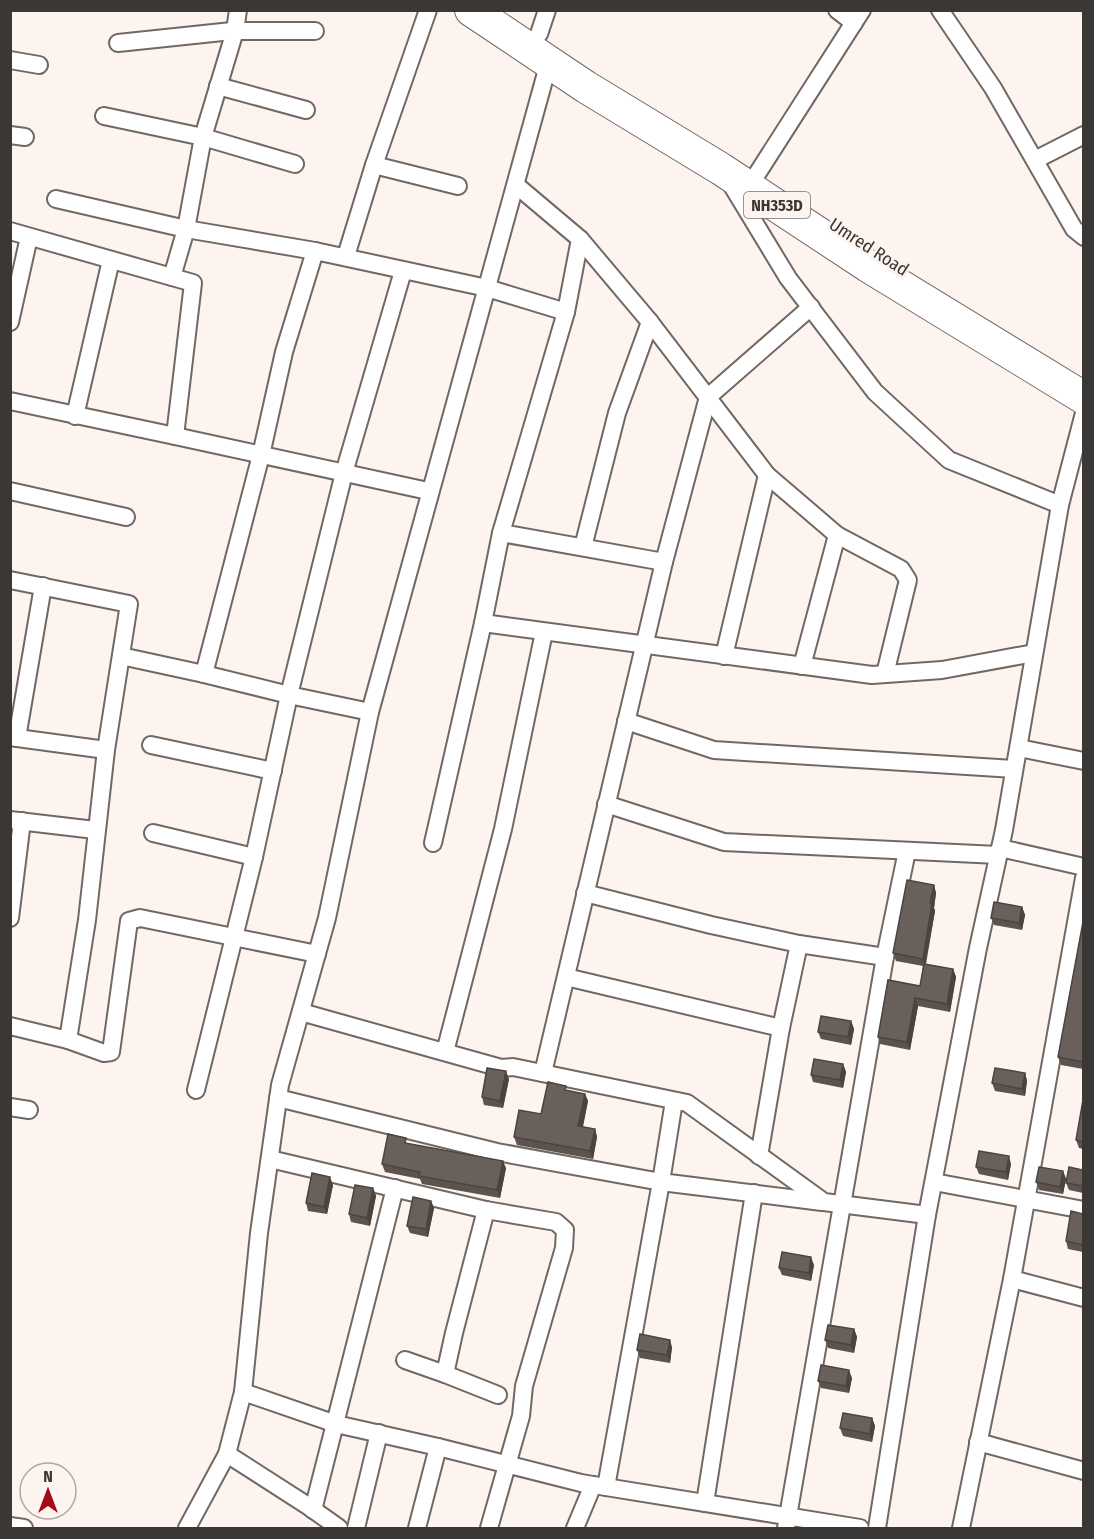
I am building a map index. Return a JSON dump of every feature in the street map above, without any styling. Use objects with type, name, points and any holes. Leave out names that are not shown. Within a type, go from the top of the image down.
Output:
[{"type":"highway","name":"NH353D","points":[[471,10],[545,36]]},
{"type":"highway","name":"NH353D","points":[[504,10],[545,36],[586,87],[725,163],[752,180],[868,266],[1083,398]]},
{"type":"highway","name":"Umred Road","points":[[752,180],[1083,386]]},
{"type":"street","points":[[172,277],[186,229],[203,137],[235,32],[238,10]]},
{"type":"street","points":[[346,256],[374,165],[428,10]]},
{"type":"street","points":[[752,180],[858,17],[837,10]]},
{"type":"street","points":[[940,10],[993,88],[1074,229],[1083,237]]},
{"type":"street","points":[[118,43],[235,32],[315,32]]},
{"type":"street","points":[[187,1528],[227,1454],[243,1392],[259,1233],[278,1098],[327,918],[370,712],[428,491],[516,185],[545,36]]},
{"type":"street","points":[[10,60],[39,65]]},
{"type":"street","points":[[219,86],[306,110]]},
{"type":"street","points":[[104,116],[203,137],[295,164]]},
{"type":"street","points":[[1035,160],[1083,135]]},
{"type":"street","points":[[725,163],[789,278],[875,392],[949,460],[1060,505]]},
{"type":"street","points":[[374,165],[458,186]]},
{"type":"street","points":[[516,185],[580,239],[650,322],[767,475],[837,535],[901,569],[908,580],[885,674]]},
{"type":"street","points":[[56,199],[186,229],[346,256],[488,288],[566,312]]},
{"type":"street","points":[[10,231],[193,283],[175,436]]},
{"type":"street","points":[[10,322],[29,237]]},
{"type":"street","points":[[433,843],[483,623],[501,532],[566,312],[580,239]]},
{"type":"street","points":[[204,674],[261,454],[284,352],[315,251]]},
{"type":"street","points":[[75,416],[111,260]]},
{"type":"street","points":[[196,1090],[254,857],[289,695],[344,473],[403,270]]},
{"type":"street","points":[[543,1073],[664,562],[708,397],[811,307]]},
{"type":"street","points":[[583,548],[617,413],[650,322]]},
{"type":"street","points":[[10,401],[428,491]]},
{"type":"street","points":[[877,1528],[927,1215],[1019,748],[1060,505],[1083,414]]},
{"type":"street","points":[[724,656],[767,475]]},
{"type":"street","points":[[10,491],[126,517]]},
{"type":"street","points":[[501,532],[664,562]]},
{"type":"street","points":[[802,666],[837,535]]},
{"type":"street","points":[[10,580],[129,604],[106,750],[95,830],[87,920],[68,1040]]},
{"type":"street","points":[[43,586],[14,738],[106,750]]},
{"type":"street","points":[[483,623],[872,675],[942,670],[1034,653]]},
{"type":"street","points":[[445,1052],[503,829],[544,632]]},
{"type":"street","points":[[121,656],[370,712]]},
{"type":"street","points":[[626,721],[714,750],[1014,769]]},
{"type":"street","points":[[151,745],[273,771]]},
{"type":"street","points":[[1019,748],[1083,761]]},
{"type":"street","points":[[606,804],[724,842],[907,851],[999,851],[1083,867]]},
{"type":"street","points":[[10,918],[16,821],[95,830]]},
{"type":"street","points":[[153,833],[254,857]]},
{"type":"street","points":[[787,1522],[885,957],[907,851]]},
{"type":"street","points":[[961,1528],[1012,1279],[1083,878]]},
{"type":"street","points":[[585,893],[711,925],[799,944],[885,957]]},
{"type":"street","points":[[10,1026],[68,1040],[104,1053],[111,1052],[129,921],[140,918],[233,935],[317,954]]},
{"type":"street","points":[[759,1156],[799,944]]},
{"type":"street","points":[[566,977],[782,1028]]},
{"type":"street","points":[[300,1012],[501,1068],[513,1067],[687,1103],[824,1202]]},
{"type":"street","points":[[278,1098],[497,1152],[661,1182],[927,1215]]},
{"type":"street","points":[[575,1528],[600,1486],[661,1182],[674,1101]]},
{"type":"street","points":[[10,1107],[29,1110]]},
{"type":"street","points":[[270,1159],[486,1210],[556,1222],[565,1230],[564,1248],[524,1386],[521,1416],[489,1528]]},
{"type":"street","points":[[934,1182],[1083,1210]]},
{"type":"street","points":[[313,1509],[395,1188]]},
{"type":"street","points":[[705,1503],[754,1194]]},
{"type":"street","points":[[445,1374],[486,1210]]},
{"type":"street","points":[[1012,1279],[1083,1298]]},
{"type":"street","points":[[405,1360],[498,1395]]},
{"type":"street","points":[[243,1392],[336,1424],[438,1446],[600,1486],[705,1503],[787,1522],[860,1528]]},
{"type":"street","points":[[356,1528],[379,1433]]},
{"type":"street","points":[[978,1442],[1083,1471]]},
{"type":"street","points":[[417,1528],[438,1446]]},
{"type":"street","points":[[227,1454],[339,1528]]},
{"type":"street","points":[[10,1526],[24,1528]]},
{"type":"building","points":[[907,880],[934,885],[923,959],[893,953]]},
{"type":"building","points":[[994,902],[1022,907],[1019,923],[991,918]]},
{"type":"building","points":[[1083,922],[1083,1062],[1058,1057]]},
{"type":"building","points":[[924,964],[953,969],[947,1004],[915,998],[907,1042],[878,1037],[888,980],[920,986]]},
{"type":"building","points":[[821,1016],[851,1021],[848,1037],[818,1032]]},
{"type":"building","points":[[814,1059],[843,1064],[840,1080],[811,1075]]},
{"type":"building","points":[[487,1068],[506,1071],[500,1101],[482,1097]]},
{"type":"building","points":[[995,1068],[1025,1073],[1022,1089],[992,1083]]},
{"type":"building","points":[[548,1082],[566,1086],[565,1090],[585,1094],[578,1126],[595,1129],[590,1151],[514,1137],[519,1110],[541,1114]]},
{"type":"building","points":[[1083,1100],[1083,1142],[1076,1140]]},
{"type":"building","points":[[388,1134],[406,1138],[405,1143],[503,1161],[497,1190],[419,1176],[420,1172],[382,1164]]},
{"type":"building","points":[[979,1151],[1009,1156],[1006,1172],[976,1167]]},
{"type":"building","points":[[1039,1167],[1063,1171],[1060,1187],[1036,1182]]},
{"type":"building","points":[[1069,1167],[1083,1170],[1083,1186],[1066,1183]]},
{"type":"building","points":[[312,1173],[330,1177],[324,1207],[306,1203]]},
{"type":"building","points":[[355,1185],[373,1188],[367,1218],[349,1214]]},
{"type":"building","points":[[413,1197],[431,1201],[426,1229],[407,1226]]},
{"type":"building","points":[[1071,1211],[1083,1214],[1083,1245],[1066,1241]]},
{"type":"building","points":[[782,1252],[811,1257],[809,1273],[779,1268]]},
{"type":"building","points":[[828,1325],[854,1329],[851,1345],[825,1340]]},
{"type":"building","points":[[640,1334],[670,1340],[667,1355],[637,1350]]},
{"type":"building","points":[[821,1365],[849,1370],[846,1386],[818,1381]]},
{"type":"building","points":[[843,1413],[872,1418],[870,1434],[840,1428]]}]
